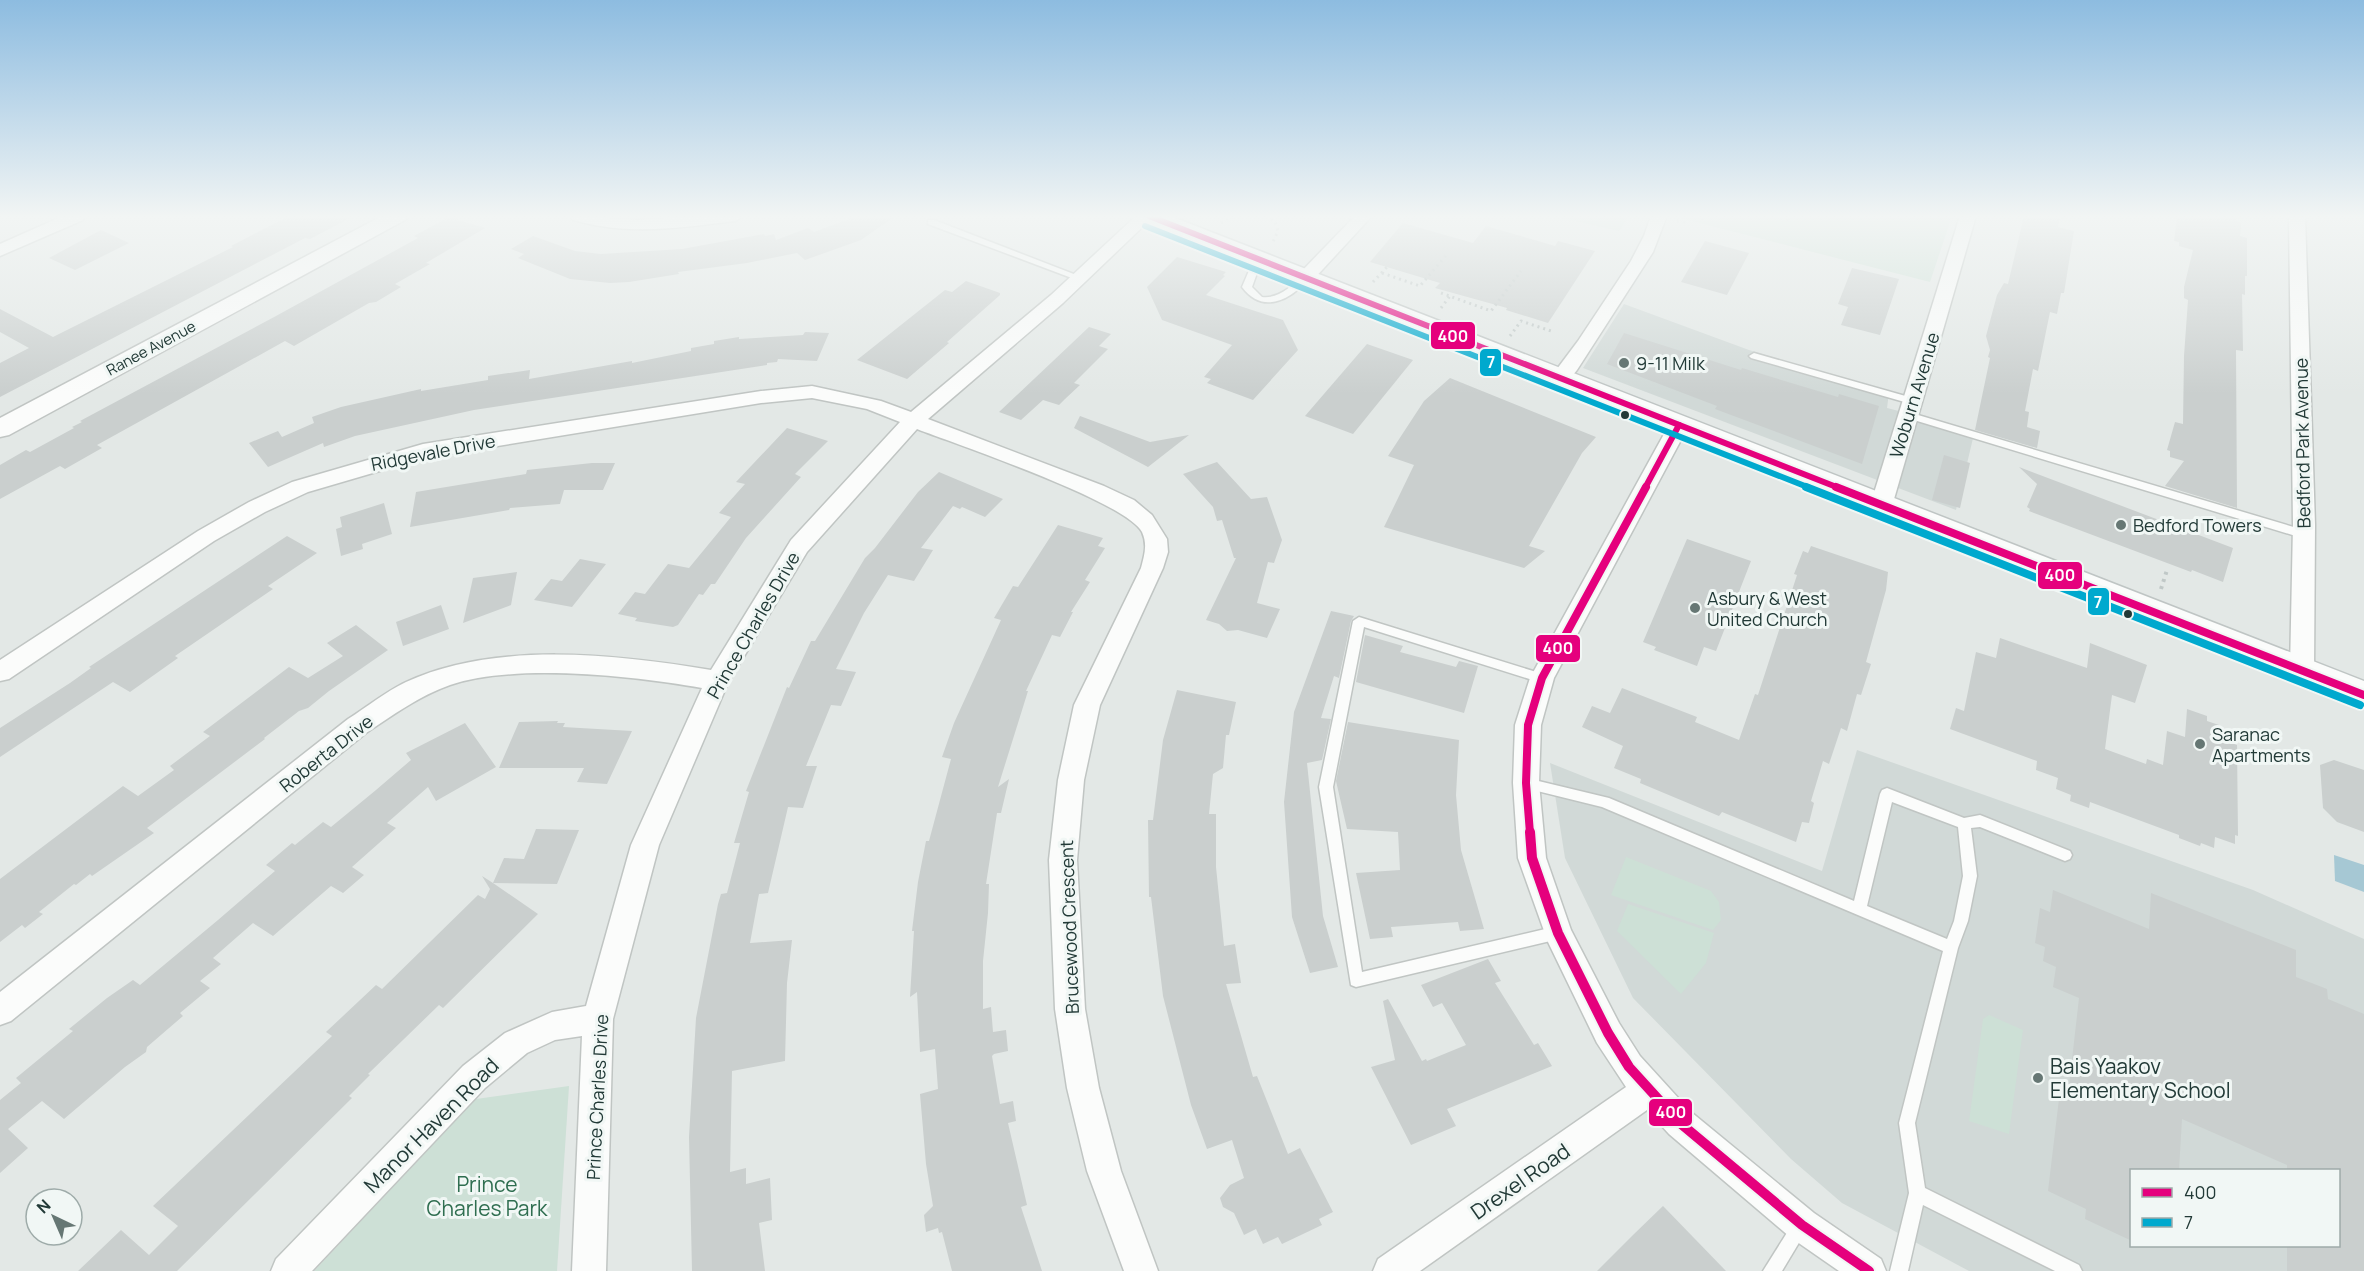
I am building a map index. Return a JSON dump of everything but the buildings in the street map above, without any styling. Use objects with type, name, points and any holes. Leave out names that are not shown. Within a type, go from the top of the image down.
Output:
[{"type":"main road","points":[[1301,275],[2364,695]]},
{"type":"street","name":"Ranee Avenue","points":[[0,429],[287,275]]},
{"type":"street","name":"Prince Charles Drive","points":[[589,1271],[598,1019],[645,845],[717,681],[799,546],[914,420],[1083,275]]},
{"type":"street","points":[[1560,377],[1582,351],[1630,275]]},
{"type":"street","name":"Woburn Avenue","points":[[1881,506],[1950,275]]},
{"type":"street","name":"Bedford Park Avenue","points":[[2298,275],[2303,534],[2302,670]]},
{"type":"street","name":"Ridgevale Drive","points":[[0,672],[206,536],[247,513],[300,487],[382,460],[423,451],[761,397],[812,392],[843,397],[914,420]]},
{"type":"street","name":"Brucewood Crescent","points":[[914,420],[1113,498],[1129,507],[1146,523],[1154,537],[1157,550],[1152,568],[1087,705],[1071,780],[1063,860],[1070,1009],[1083,1088],[1104,1171],[1142,1271]]},
{"type":"street","points":[[1679,425],[1542,678],[1528,724],[1526,783],[1532,858],[1558,933],[1608,1033],[1629,1067],[1680,1123],[1802,1225],[1869,1271]]},
{"type":"street","name":"Roberta Drive","points":[[0,1011],[357,726],[415,688],[476,668],[550,663],[717,681]]},
{"type":"street","name":"Manor Haven Road","points":[[288,1271],[474,1077],[516,1043],[543,1030],[552,1026],[598,1019]]},
{"type":"street","name":"Drexel Road","points":[[1390,1271],[1649,1090]]},
{"type":"lane","points":[[1073,275],[1080,278]]},
{"type":"lane","points":[[1253,275],[1247,287],[1250,294],[1267,300],[1278,300],[1294,290],[1305,278]]},
{"type":"lane","points":[[1754,356],[2303,534]]},
{"type":"lane","points":[[1542,678],[1359,621],[1326,787],[1356,980],[1558,933]]},
{"type":"lane","points":[[1526,783],[1604,802],[1951,948]]},
{"type":"lane","points":[[1859,909],[1887,794],[1964,824],[1980,821],[2065,855]]},
{"type":"lane","points":[[1899,1271],[1917,1193],[1907,1123],[1951,948],[1961,921],[1970,876],[1964,824]]},
{"type":"lane","points":[[1917,1193],[2073,1271]]},
{"type":"lane","points":[[1772,1271],[1802,1225]]},
{"type":"path","points":[[1372,283],[1380,275]]},
{"type":"path","points":[[1389,275],[1420,286],[1429,275]]},
{"type":"path","points":[[1441,293],[1491,311],[1518,275]]},
{"type":"path","points":[[1440,310],[1450,296]]},
{"type":"path","points":[[1509,338],[1521,321],[1554,332]]},
{"type":"path","points":[[2160,591],[2167,570]]},
{"type":"shaded area","points":[[1624,304],[1749,350],[1889,393],[1887,408],[1938,421],[1974,434],[1956,510],[1583,368]]},
{"type":"shaded area","name":"Bais Yaakov Elementary School","points":[[1857,750],[2253,890],[2364,939],[2364,1271],[1969,1271],[1842,1203],[1791,1159],[1633,998],[1565,858],[1550,763],[1822,871]]},
{"type":"green space","points":[[1904,275],[1932,275],[1930,282]]},
{"type":"green space","points":[[1626,857],[1711,891],[1719,902],[1721,920],[1713,930],[1611,895]]},
{"type":"green space","points":[[1628,904],[1714,933],[1706,963],[1681,994],[1617,931]]},
{"type":"green space","points":[[1989,1015],[2023,1030],[2009,1134],[1969,1121],[1983,1019]]},
{"type":"green space","name":"Prince Charles Park","points":[[569,1086],[557,1271],[314,1271],[476,1099]]},
{"type":"water","points":[[2334,855],[2364,865],[2364,892],[2335,881]]},
{"type":"transit line","name":"7","points":[[1270,275],[2360,705]]},
{"type":"transit line","name":"400","points":[[1299,275],[2364,695]]},
{"type":"transit line","name":"400","points":[[1679,425],[1542,678],[1528,725],[1526,783],[1532,858],[1558,933],[1608,1033],[1629,1067],[1680,1123],[1802,1225],[1869,1271]]},
{"type":"place","name":"9-11 Milk","points":[[1624,363]]},
{"type":"place","name":"Bedford Towers","points":[[2121,525]]},
{"type":"place","name":"Asbury & West United Church","points":[[1695,608]]},
{"type":"place","name":"Saranac Apartments","points":[[2200,744]]},
{"type":"place","name":"Bais Yaakov Elementary School","points":[[2038,1078]]}]
